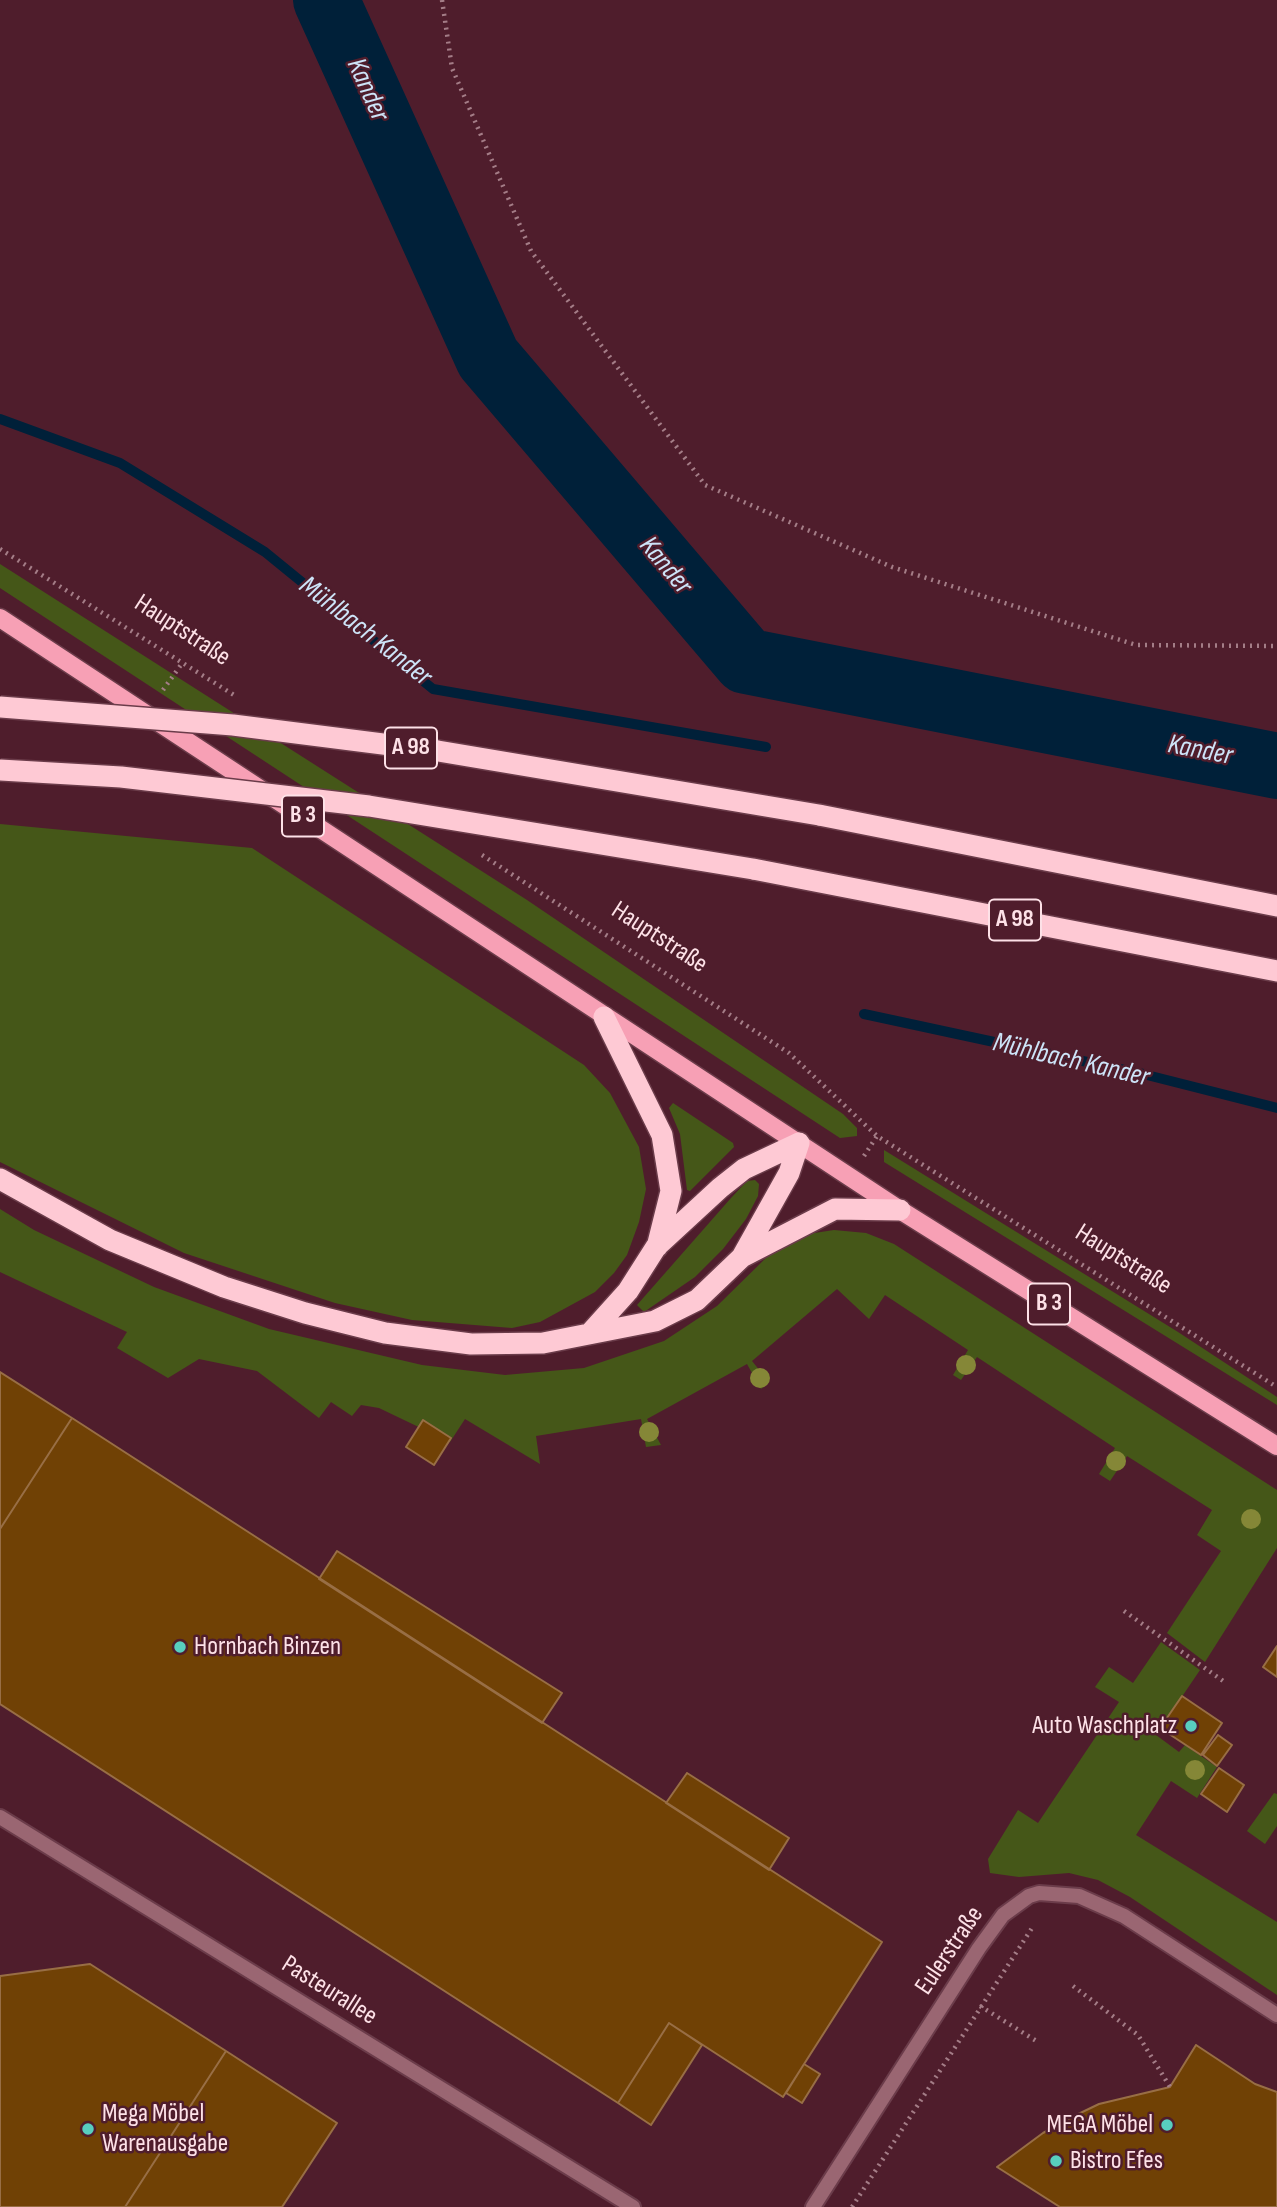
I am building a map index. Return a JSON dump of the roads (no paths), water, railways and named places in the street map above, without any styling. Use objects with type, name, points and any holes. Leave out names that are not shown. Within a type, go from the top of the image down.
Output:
[{"type":"highway","name":"A 98","points":[[0,707],[233,724],[438,751],[819,815],[1277,906]]},
{"type":"highway","name":"A 98","points":[[0,770],[121,777],[369,806],[753,869],[1277,971]]},
{"type":"highway","points":[[604,1017],[662,1135],[671,1191],[656,1247]]},
{"type":"highway","points":[[592,1331],[628,1291],[656,1247],[744,1168],[799,1143]]},
{"type":"highway","points":[[0,1179],[110,1240],[224,1287],[305,1313],[385,1333],[471,1344],[543,1343],[592,1331],[655,1321],[697,1300],[741,1257],[789,1173],[799,1143]]},
{"type":"highway","points":[[741,1257],[835,1209],[900,1209]]},
{"type":"main road","name":"B 3","points":[[0,618],[900,1209],[1277,1446]]},
{"type":"street","name":"Pasteurallee","points":[[0,1817],[633,2207]]},
{"type":"street","name":"Eulerstraße","points":[[813,2207],[1003,1915],[1040,1895],[1079,1896],[1124,1916],[1277,2015]]},
{"type":"waterway","name":"Kander","points":[[326,0],[488,358],[746,661],[1277,766]]},
{"type":"waterway","name":"Mühlbach Kander","points":[[0,419],[120,463],[265,552],[433,689],[766,747]]},
{"type":"waterway","name":"Mühlbach Kander","points":[[864,1014],[1143,1074],[1277,1108]]},
{"type":"place","name":"Hornbach Binzen","points":[[180,1647]]},
{"type":"place","name":"Auto Waschplatz","points":[[1191,1726]]},
{"type":"place","name":"MEGA Möbel","points":[[1167,2125]]},
{"type":"place","name":"Mega Möbel Warenausgabe","points":[[88,2129]]},
{"type":"place","name":"Bistro Efes","points":[[1056,2161]]}]
